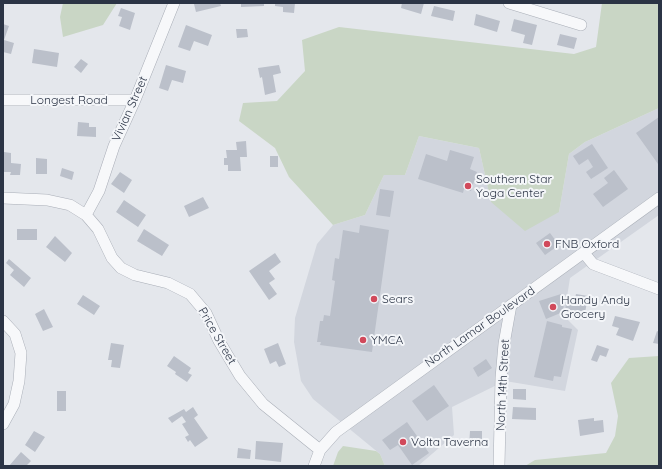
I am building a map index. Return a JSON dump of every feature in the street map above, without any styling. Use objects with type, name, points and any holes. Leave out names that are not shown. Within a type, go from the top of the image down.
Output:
[{"type":"street","name":"Vivian Street","points":[[86,215],[99,191],[114,146],[136,100],[174,3]]},
{"type":"street","points":[[509,3],[581,25]]},
{"type":"street","name":"Longest Road","points":[[3,100],[136,100]]},
{"type":"street","name":"Price Street","points":[[3,198],[47,200],[70,205],[86,215],[98,229],[112,258],[121,268],[135,276],[168,283],[190,294],[206,313],[219,341],[239,374],[264,404],[320,450]]},
{"type":"street","name":"North Lamar Boulevard","points":[[314,466],[320,450],[341,428],[659,198]]},
{"type":"street","points":[[584,253],[592,264],[659,289]]},
{"type":"street","name":"North 14th Street","points":[[499,466],[501,378],[504,344],[511,305]]},
{"type":"street","points":[[3,321],[16,334],[21,353],[14,404],[3,424]]},
{"type":"shaded area","points":[[659,108],[659,215],[570,278],[564,316],[578,330],[565,391],[505,381],[452,407],[454,435],[418,466],[385,466],[380,454],[313,399],[301,381],[294,342],[295,318],[317,244],[333,225],[365,215],[384,175],[405,175],[419,136],[479,148],[491,202],[559,212],[569,154],[585,142]]},
{"type":"green space","points":[[63,3],[117,3],[103,25],[63,37],[60,17]]},
{"type":"green space","points":[[602,3],[659,3],[659,108],[585,142],[569,154],[559,212],[525,231],[491,202],[479,148],[419,136],[405,175],[384,175],[365,215],[333,225],[289,177],[275,148],[239,121],[243,103],[277,101],[305,71],[302,40],[339,27],[574,54],[596,47]]},
{"type":"green space","points":[[659,356],[659,466],[525,466],[535,460],[606,453],[615,436],[618,416],[611,383],[629,358]]},
{"type":"green space","points":[[343,446],[376,451],[380,454],[385,466],[333,466],[338,452]]},
{"type":"building","points":[[220,3],[221,6],[196,12],[194,4]]},
{"type":"building","points":[[241,3],[264,3],[264,6],[241,7]]},
{"type":"building","points":[[275,3],[295,3],[294,13],[283,12],[283,7],[275,6]]},
{"type":"building","points":[[402,3],[424,3],[421,14],[401,8]]},
{"type":"building","points":[[434,6],[455,11],[453,21],[431,16]]},
{"type":"building","points":[[121,8],[135,13],[130,30],[119,26],[122,17],[118,16]]},
{"type":"building","points":[[476,14],[500,21],[497,32],[474,25]]},
{"type":"building","points":[[514,19],[537,25],[532,45],[523,43],[525,35],[511,31]]},
{"type":"building","points":[[3,24],[9,26],[4,40],[14,43],[11,54],[3,52]]},
{"type":"building","points":[[186,25],[212,35],[208,46],[194,41],[190,51],[178,47]]},
{"type":"building","points":[[236,29],[247,29],[248,37],[237,38]]},
{"type":"building","points":[[560,34],[577,38],[574,49],[557,45]]},
{"type":"building","points":[[34,49],[59,53],[57,67],[32,63]]},
{"type":"building","points":[[81,59],[88,64],[81,73],[74,67]]},
{"type":"building","points":[[166,65],[186,71],[183,83],[172,80],[168,91],[159,88]]},
{"type":"building","points":[[279,65],[281,73],[273,75],[276,92],[265,95],[262,77],[260,78],[258,68]]},
{"type":"building","points":[[659,117],[659,163],[658,164],[636,133]]},
{"type":"building","points":[[78,122],[89,123],[89,127],[96,127],[96,137],[77,136]]},
{"type":"building","points":[[246,141],[247,157],[240,157],[241,171],[228,171],[228,165],[224,165],[224,158],[227,158],[226,150],[237,150],[236,142]]},
{"type":"building","points":[[592,144],[608,168],[591,179],[586,172],[593,167],[588,159],[579,165],[573,156]]},
{"type":"building","points":[[450,150],[474,157],[470,169],[477,172],[471,191],[464,189],[463,193],[418,179],[426,154],[447,161]]},
{"type":"building","points":[[4,152],[11,153],[11,163],[21,164],[20,175],[10,175],[11,172],[3,172]]},
{"type":"building","points":[[270,156],[278,156],[278,167],[270,167]]},
{"type":"building","points":[[36,158],[47,159],[47,174],[36,174]]},
{"type":"building","points":[[62,168],[74,172],[72,180],[60,176]]},
{"type":"building","points":[[614,170],[628,189],[603,207],[593,194],[608,183],[604,178]]},
{"type":"building","points":[[120,172],[132,180],[124,193],[111,184]]},
{"type":"building","points":[[380,189],[394,191],[390,217],[376,215]]},
{"type":"building","points":[[203,197],[209,208],[189,217],[184,206]]},
{"type":"building","points":[[124,200],[146,215],[138,227],[116,212]]},
{"type":"building","points":[[360,225],[389,230],[372,352],[320,345],[321,342],[317,342],[320,321],[323,321],[324,315],[330,316],[335,281],[332,280],[335,258],[339,259],[343,230],[359,233]]},
{"type":"building","points":[[17,229],[37,229],[37,240],[17,240]]},
{"type":"building","points":[[144,229],[169,245],[162,256],[137,241]]},
{"type":"building","name":"FNB Oxford","points":[[550,233],[559,245],[545,255],[536,243]]},
{"type":"building","points":[[55,236],[72,253],[65,262],[46,247]]},
{"type":"building","points":[[275,253],[281,262],[269,271],[275,279],[269,283],[277,294],[269,300],[249,271]]},
{"type":"building","points":[[9,259],[31,278],[24,287],[10,275],[14,270],[6,263]]},
{"type":"building","name":"Handy Andy Grocery","points":[[561,294],[564,303],[563,312],[546,319],[539,301]]},
{"type":"building","points":[[576,294],[594,297],[593,303],[587,302],[584,318],[576,317],[576,312],[565,310],[566,303],[574,304]]},
{"type":"building","points":[[83,295],[100,306],[94,315],[77,304]]},
{"type":"building","points":[[44,309],[53,327],[43,331],[35,314]]},
{"type":"building","points":[[615,316],[640,322],[633,341],[616,335],[619,328],[612,326]]},
{"type":"building","points":[[547,321],[572,329],[561,377],[554,376],[553,381],[534,377]]},
{"type":"building","points":[[657,331],[659,332],[659,344],[653,343]]},
{"type":"building","points":[[111,343],[124,345],[120,368],[111,367],[112,360],[108,360]]},
{"type":"building","points":[[278,343],[286,364],[279,367],[276,361],[270,364],[264,349]]},
{"type":"building","points":[[597,345],[609,349],[606,357],[600,355],[597,362],[591,360]]},
{"type":"building","points":[[174,356],[191,368],[188,373],[192,375],[187,382],[175,374],[176,372],[167,366]]},
{"type":"building","points":[[486,359],[492,368],[478,377],[473,368]]},
{"type":"building","points":[[434,385],[449,406],[427,421],[412,401]]},
{"type":"building","points":[[513,389],[526,389],[526,400],[513,399]]},
{"type":"building","points":[[57,391],[66,391],[66,411],[57,411]]},
{"type":"building","points":[[193,407],[198,415],[194,418],[208,438],[195,447],[190,440],[188,442],[185,437],[189,435],[182,424],[186,422],[182,416],[172,423],[168,418],[184,409],[186,412]]},
{"type":"building","points":[[513,407],[536,408],[536,420],[512,419]]},
{"type":"building","points":[[594,418],[594,421],[603,420],[604,432],[580,436],[578,420]]},
{"type":"building","name":"Volta Taverna","points":[[407,422],[429,453],[412,465],[398,445],[390,450],[382,440]]},
{"type":"building","points":[[34,431],[45,437],[35,452],[25,445]]},
{"type":"building","points":[[470,431],[482,431],[482,447],[469,446]]},
{"type":"building","points":[[256,441],[283,443],[281,462],[255,459]]},
{"type":"building","points":[[238,448],[251,450],[250,459],[237,458]]},
{"type":"building","points":[[21,452],[31,461],[26,466],[9,466]]},
{"type":"place","name":"Southern Star Yoga Center","points":[[468,186]]},
{"type":"place","name":"FNB Oxford","points":[[547,244]]},
{"type":"place","name":"Sears","points":[[374,299]]},
{"type":"place","name":"Handy Andy Grocery","points":[[553,307]]},
{"type":"place","name":"YMCA","points":[[363,340]]},
{"type":"place","name":"Volta Taverna","points":[[403,442]]}]
